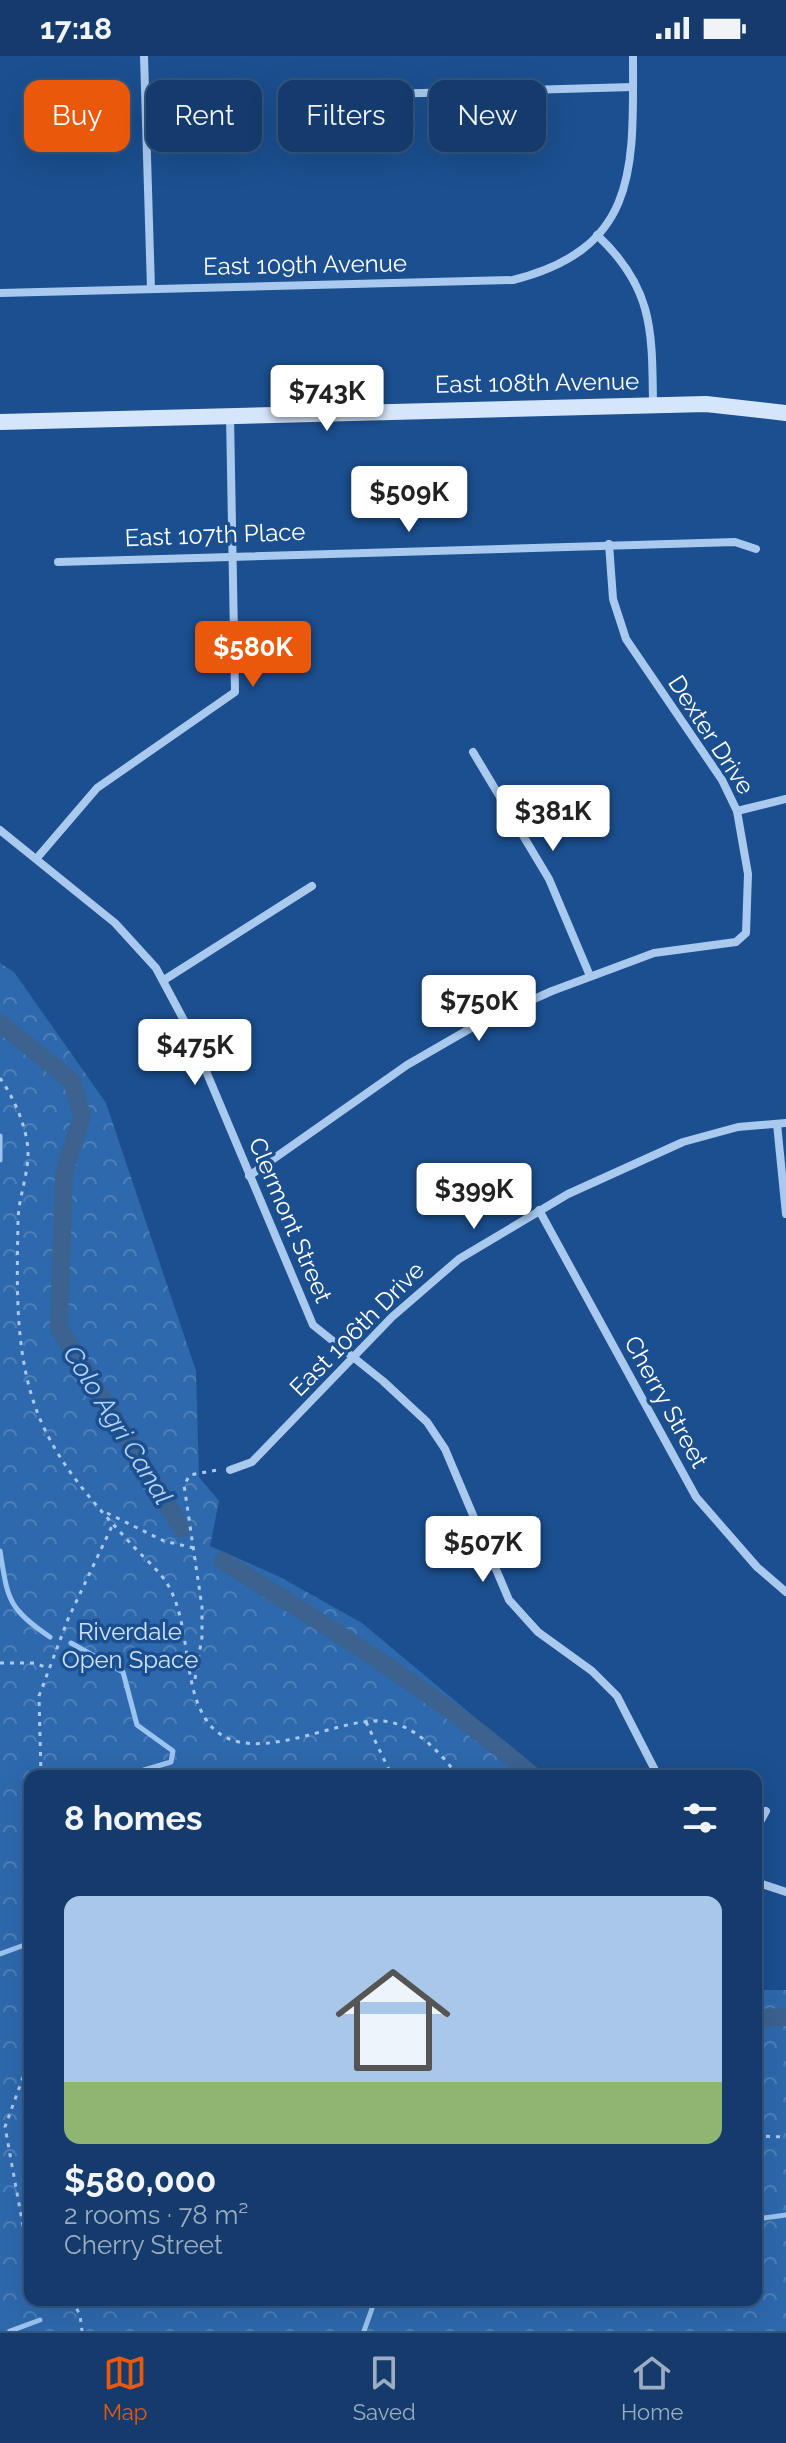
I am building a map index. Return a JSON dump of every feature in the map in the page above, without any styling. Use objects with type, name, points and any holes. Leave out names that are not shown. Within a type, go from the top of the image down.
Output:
[{"type":"street","points":[[144,56],[151,289]]},
{"type":"street","name":"East 109th Avenue","points":[[0,293],[513,280],[568,261],[597,235],[617,208],[627,186],[633,56]]},
{"type":"street","points":[[413,93],[633,87]]},
{"type":"street","points":[[597,235],[620,260],[644,296],[652,338],[653,404]]},
{"type":"street","name":"East 108th Avenue","points":[[0,422],[653,404],[748,406],[786,413]]},
{"type":"street","points":[[37,858],[97,788],[235,692],[230,415]]},
{"type":"street","name":"East 107th Place","points":[[58,562],[609,544],[735,542],[756,549]]},
{"type":"street","name":"Dexter Drive","points":[[590,976],[654,953],[727,943],[742,938],[748,926],[748,874],[737,811],[722,780],[626,639],[613,599],[609,544]]},
{"type":"street","points":[[249,1176],[407,1065],[478,1024],[590,976],[549,879],[473,752]]},
{"type":"street","points":[[737,811],[786,799]]},
{"type":"street","name":"Clermont Street","points":[[0,830],[115,923],[164,980],[187,1026],[313,1325],[415,1410],[438,1438],[509,1600],[538,1632],[592,1671],[617,1696],[655,1770]]},
{"type":"street","points":[[164,980],[312,886]]},
{"type":"street","points":[[781,1123],[786,1214]]},
{"type":"street","name":"East 106th Drive","points":[[230,1470],[252,1462],[438,1276],[539,1210],[683,1142],[738,1127],[781,1123]]},
{"type":"street","name":"Cherry Street","points":[[539,1210],[696,1497],[747,1557],[786,1592]]},
{"type":"street","points":[[437,1548],[480,1534]]},
{"type":"street","points":[[762,1818],[766,1811]]},
{"type":"street","points":[[762,1884],[786,1892]]},
{"type":"path","points":[[0,1078],[18,1113],[29,1155],[18,1217],[23,1365],[51,1444],[80,1486],[167,1584],[179,1613],[194,1683],[206,1720],[219,1733],[236,1740],[289,1741],[366,1722],[398,1724],[436,1750],[453,1770]]},
{"type":"path","points":[[194,1683],[202,1637],[194,1548],[183,1498],[184,1485],[190,1475],[203,1470],[230,1470]]},
{"type":"path","points":[[103,1512],[164,1541],[194,1548]]},
{"type":"path","points":[[41,1770],[37,1710],[48,1668],[113,1524]]},
{"type":"path","points":[[0,1663],[34,1663],[48,1668]]},
{"type":"path","points":[[366,1722],[389,1769]]},
{"type":"path","points":[[24,2075],[5,2127],[5,2142],[24,2228]]},
{"type":"path","points":[[762,2136],[786,2137]]},
{"type":"path","points":[[75,2306],[82,2331]]},
{"type":"green space","name":"Riverdale Open Space","points":[[0,963],[14,972],[106,1103],[196,1371],[199,1477],[219,1501],[210,1546],[280,1577],[362,1623],[538,1770],[24,1770],[24,2306],[762,2306],[762,1990],[786,1990],[786,2331],[0,2331]]},
{"type":"waterway","name":"Colo Agri Canal","points":[[0,1023],[72,1081],[82,1116],[64,1173],[59,1328],[182,1529]]},
{"type":"waterway","points":[[0,1136],[0,1160]]},
{"type":"waterway","points":[[0,1551],[8,1592],[17,1610],[50,1637]]},
{"type":"waterway","name":"Colo Agri Canal","points":[[223,1561],[421,1689],[526,1770]]},
{"type":"waterway","points":[[71,1643],[123,1672],[137,1725],[173,1751],[171,1762],[144,1770]]},
{"type":"waterway","points":[[0,1954],[24,1945]]},
{"type":"waterway","name":"Colo Agri Canal","points":[[762,2018],[786,2017]]},
{"type":"waterway","points":[[762,2218],[786,2215]]},
{"type":"waterway","points":[[364,2331],[373,2306]]},
{"type":"waterway","points":[[10,2331],[40,2320]]}]
